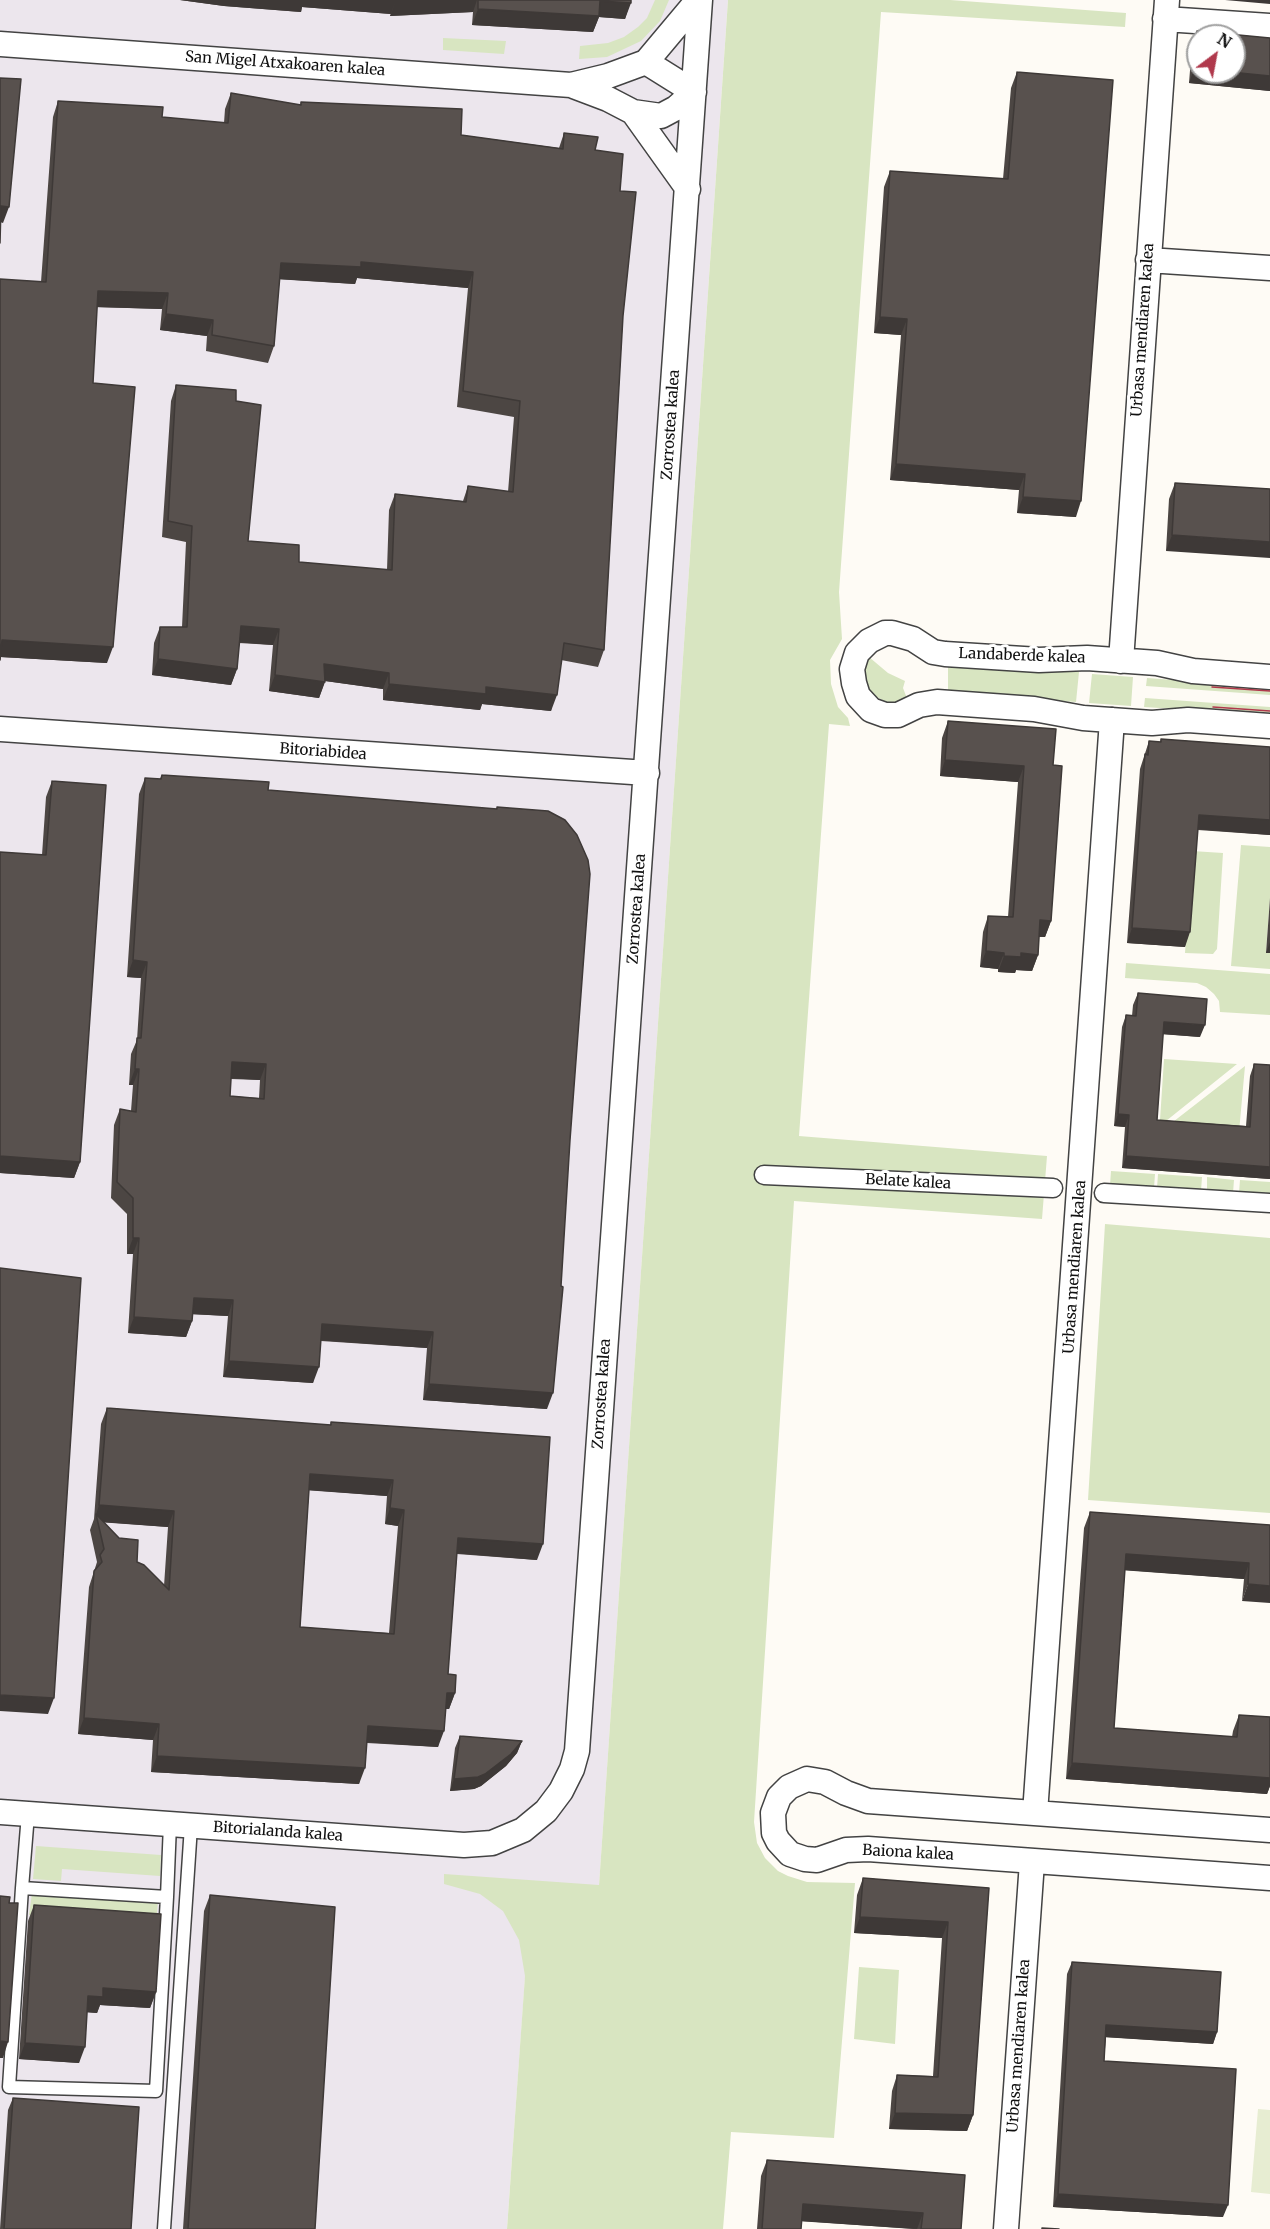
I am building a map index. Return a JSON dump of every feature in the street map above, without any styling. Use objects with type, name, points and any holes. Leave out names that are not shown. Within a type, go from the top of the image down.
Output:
[{"type":"street","name":"San Migel Atxakoaren kalea","points":[[571,85],[608,76],[646,62],[699,0]]},
{"type":"street","name":"Zorrostea kalea","points":[[546,1811],[561,1791],[572,1769],[577,1751],[688,189],[699,0]]},
{"type":"street","points":[[1166,9],[1270,26]]},
{"type":"street","name":"Urbasa mendiaren kalea","points":[[1121,661],[1166,9]]},
{"type":"street","name":"San Migel Atxakoaren kalea","points":[[0,44],[571,85],[608,99],[633,112],[661,116],[676,108],[694,92]]},
{"type":"street","points":[[646,62],[694,92]]},
{"type":"street","name":"San Migel Atxakoaren kalea","points":[[633,112],[688,189]]},
{"type":"street","points":[[1148,260],[1270,268]]},
{"type":"street","name":"Landaberde kalea","points":[[1270,677],[1193,671],[1157,663],[1087,658],[1039,660],[945,654],[933,651],[913,639],[892,633],[885,633],[869,641],[857,653],[853,663],[853,677],[858,696],[871,710],[885,715],[898,715],[919,705],[937,702],[1034,709],[1083,718],[1152,723],[1188,720],[1270,726]]},
{"type":"street","name":"Urbasa mendiaren kalea","points":[[1035,1813],[1113,720]]},
{"type":"street","name":"Bitoriabidea","points":[[0,729],[647,774]]},
{"type":"street","name":"Belate kalea","points":[[764,1175],[1053,1188]]},
{"type":"street","points":[[1104,1193],[1270,1203]]},
{"type":"street","name":"Baiona kalea","points":[[1270,1830],[868,1801],[825,1782],[807,1779],[789,1787],[779,1797],[773,1813],[774,1833],[778,1841],[790,1854],[805,1859],[817,1860],[846,1850],[868,1849],[1270,1878]]},
{"type":"street","name":"Bitorialanda kalea","points":[[0,1812],[464,1845],[492,1843],[523,1830],[546,1811]]},
{"type":"street","name":"Urbasa mendiaren kalea","points":[[1006,2229],[1032,1862]]},
{"type":"lane","points":[[28,1814],[9,2087],[156,2091],[166,1897],[181,1825]]},
{"type":"lane","points":[[164,2229],[181,1825]]},
{"type":"lane","points":[[22,1888],[166,1897]]},
{"type":"shaded area","points":[[0,0],[728,0],[599,1886],[532,1881],[507,2229],[0,2229]]},
{"type":"green space","points":[[655,0],[669,0],[660,21],[641,41],[607,57],[579,59],[580,46],[608,43],[624,37],[638,27],[647,18]]},
{"type":"green space","points":[[728,0],[950,0],[1126,13],[1125,27],[881,12],[839,592],[842,639],[830,660],[831,684],[838,707],[848,718],[850,726],[829,724],[799,1136],[1047,1156],[1042,1219],[794,1201],[754,1822],[757,1843],[765,1858],[778,1871],[807,1882],[855,1883],[834,2138],[731,2132],[723,2229],[507,2229],[525,1976],[519,1940],[503,1911],[480,1894],[444,1884],[444,1874],[599,1885]]},
{"type":"green space","points":[[443,38],[506,41],[504,54],[443,50]]},
{"type":"green space","points":[[869,657],[888,673],[905,681],[903,688],[908,701],[889,704],[872,694],[866,686],[864,676]]},
{"type":"green space","points":[[948,664],[1079,672],[1076,702],[948,693]]},
{"type":"green space","points":[[1092,674],[1133,677],[1131,706],[1089,703]]},
{"type":"green space","points":[[1147,678],[1270,687],[1270,695],[1146,686]]},
{"type":"green space","points":[[1145,698],[1270,707],[1270,715],[1144,707]]},
{"type":"green space","points":[[1241,845],[1270,847],[1270,898],[1266,952],[1270,953],[1270,969],[1231,966]]},
{"type":"green space","points":[[1192,851],[1223,853],[1217,949],[1213,954],[1185,953]]},
{"type":"green space","points":[[1126,963],[1270,974],[1270,1015],[1220,1012],[1219,1001],[1214,994],[1197,983],[1125,978]]},
{"type":"green space","points":[[1164,1059],[1237,1064],[1166,1121],[1160,1120]]},
{"type":"green space","points":[[1245,1066],[1239,1132],[1169,1125]]},
{"type":"green space","points":[[1111,1171],[1155,1174],[1154,1188],[1110,1185]]},
{"type":"green space","points":[[1158,1174],[1202,1177],[1201,1191],[1157,1188]]},
{"type":"green space","points":[[1207,1177],[1234,1180],[1233,1193],[1207,1191]]},
{"type":"green space","points":[[1240,1180],[1270,1182],[1270,1196],[1239,1193]]},
{"type":"green space","points":[[1105,1224],[1270,1238],[1270,1513],[1088,1500]]},
{"type":"green space","points":[[36,1846],[161,1855],[160,1876],[62,1869],[61,1881],[33,1879]]},
{"type":"green space","points":[[32,1893],[158,1901],[156,1924],[29,1915]]},
{"type":"green space","points":[[859,1967],[899,1970],[895,2044],[854,2039]]},
{"type":"green space","points":[[1258,2109],[1270,2110],[1270,2194],[1251,2192]]},
{"type":"building","points":[[478,0],[631,0],[631,3],[600,1],[599,16],[478,9]]},
{"type":"building","points":[[1246,36],[1270,38],[1270,76],[1246,74]]},
{"type":"building","points":[[1017,72],[1113,80],[1081,501],[1023,497],[1025,474],[896,464],[907,319],[880,317],[890,171],[1008,179]]},
{"type":"building","points":[[0,78],[21,79],[9,207],[1,206],[0,243]]},
{"type":"building","points":[[231,93],[301,105],[301,102],[462,109],[461,135],[563,149],[564,133],[598,137],[595,150],[623,154],[620,191],[636,192],[623,316],[604,650],[564,643],[557,695],[486,687],[486,694],[389,684],[389,673],[324,664],[325,682],[275,675],[279,629],[241,626],[237,669],[158,659],[160,627],[187,627],[192,526],[168,521],[176,385],[236,390],[236,401],[261,405],[248,541],[299,545],[299,562],[392,570],[395,494],[466,502],[468,486],[513,492],[520,401],[463,391],[473,272],[361,262],[361,267],[281,263],[274,346],[212,335],[213,320],[166,314],[168,293],[98,291],[93,383],[135,387],[113,647],[2,640],[0,660],[0,279],[46,282],[58,101],[163,107],[162,117],[228,123]]},
{"type":"building","points":[[1175,483],[1270,489],[1270,542],[1172,535]]},
{"type":"building","points":[[948,721],[1056,729],[1053,765],[1062,766],[1051,921],[1040,920],[1038,955],[1021,953],[1021,957],[1004,956],[1004,953],[986,951],[988,916],[1013,917],[1024,766],[945,760]]},
{"type":"building","points":[[1161,739],[1270,747],[1270,820],[1199,815],[1190,932],[1132,928],[1145,754],[1148,755],[1149,741],[1161,742]]},
{"type":"building","points":[[162,775],[269,782],[268,790],[497,809],[497,807],[548,811],[565,820],[577,835],[588,860],[590,874],[570,1140],[561,1286],[563,1287],[553,1393],[429,1384],[433,1332],[322,1324],[319,1367],[229,1361],[233,1300],[194,1298],[192,1321],[134,1317],[139,1238],[133,1238],[133,1198],[117,1182],[120,1109],[136,1112],[139,1069],[135,1069],[137,1038],[141,1038],[147,962],[133,960],[145,778],[161,779]],"holes":[[[232,1062],[266,1064],[264,1099],[230,1096]]]},
{"type":"building","points":[[52,781],[106,785],[80,1162],[0,1156],[0,852],[46,855]]},
{"type":"building","points":[[1138,993],[1207,999],[1205,1025],[1164,1022],[1157,1120],[1250,1127],[1254,1064],[1270,1065],[1270,1167],[1126,1156],[1129,1115],[1118,1114],[1126,1015],[1136,1016]]},
{"type":"building","points":[[0,1268],[81,1278],[54,1698],[0,1695]]},
{"type":"building","points":[[107,1408],[331,1425],[331,1422],[550,1437],[543,1544],[458,1538],[448,1674],[456,1675],[455,1693],[447,1693],[444,1731],[368,1726],[365,1768],[157,1756],[159,1724],[84,1718],[94,1571],[102,1562],[100,1555],[104,1549],[96,1514],[119,1538],[138,1540],[137,1562],[144,1565],[169,1590],[174,1511],[99,1505]],"holes":[[[310,1474],[393,1480],[390,1508],[404,1510],[394,1634],[300,1627]]]},
{"type":"building","points":[[1090,1512],[1270,1525],[1270,1586],[1248,1584],[1249,1563],[1126,1554],[1114,1728],[1237,1737],[1239,1715],[1270,1717],[1270,1778],[1072,1763]]},
{"type":"building","points":[[460,1736],[522,1741],[511,1754],[485,1774],[478,1777],[454,1779]]},
{"type":"building","points":[[863,1878],[989,1888],[973,2115],[895,2113],[897,2075],[938,2077],[948,1922],[860,1917]]},
{"type":"building","points":[[210,1895],[335,1907],[315,2229],[188,2229]]},
{"type":"building","points":[[0,1896],[10,1897],[9,1903],[18,1903],[8,2042],[0,2041]]},
{"type":"building","points":[[34,1905],[161,1914],[156,1992],[103,1988],[103,1997],[88,1996],[85,2047],[25,2043]]},
{"type":"building","points":[[1072,1962],[1221,1972],[1217,2032],[1106,2025],[1104,2061],[1236,2069],[1228,2205],[1058,2194]]},
{"type":"building","points":[[13,2098],[139,2107],[131,2229],[4,2229]]},
{"type":"building","points":[[767,2160],[965,2175],[961,2229],[921,2229],[923,2213],[803,2204],[801,2229],[762,2229]]},
{"type":"tram line","points":[[1212,687],[1270,691]]},
{"type":"tram line","points":[[1213,707],[1270,711]]}]
